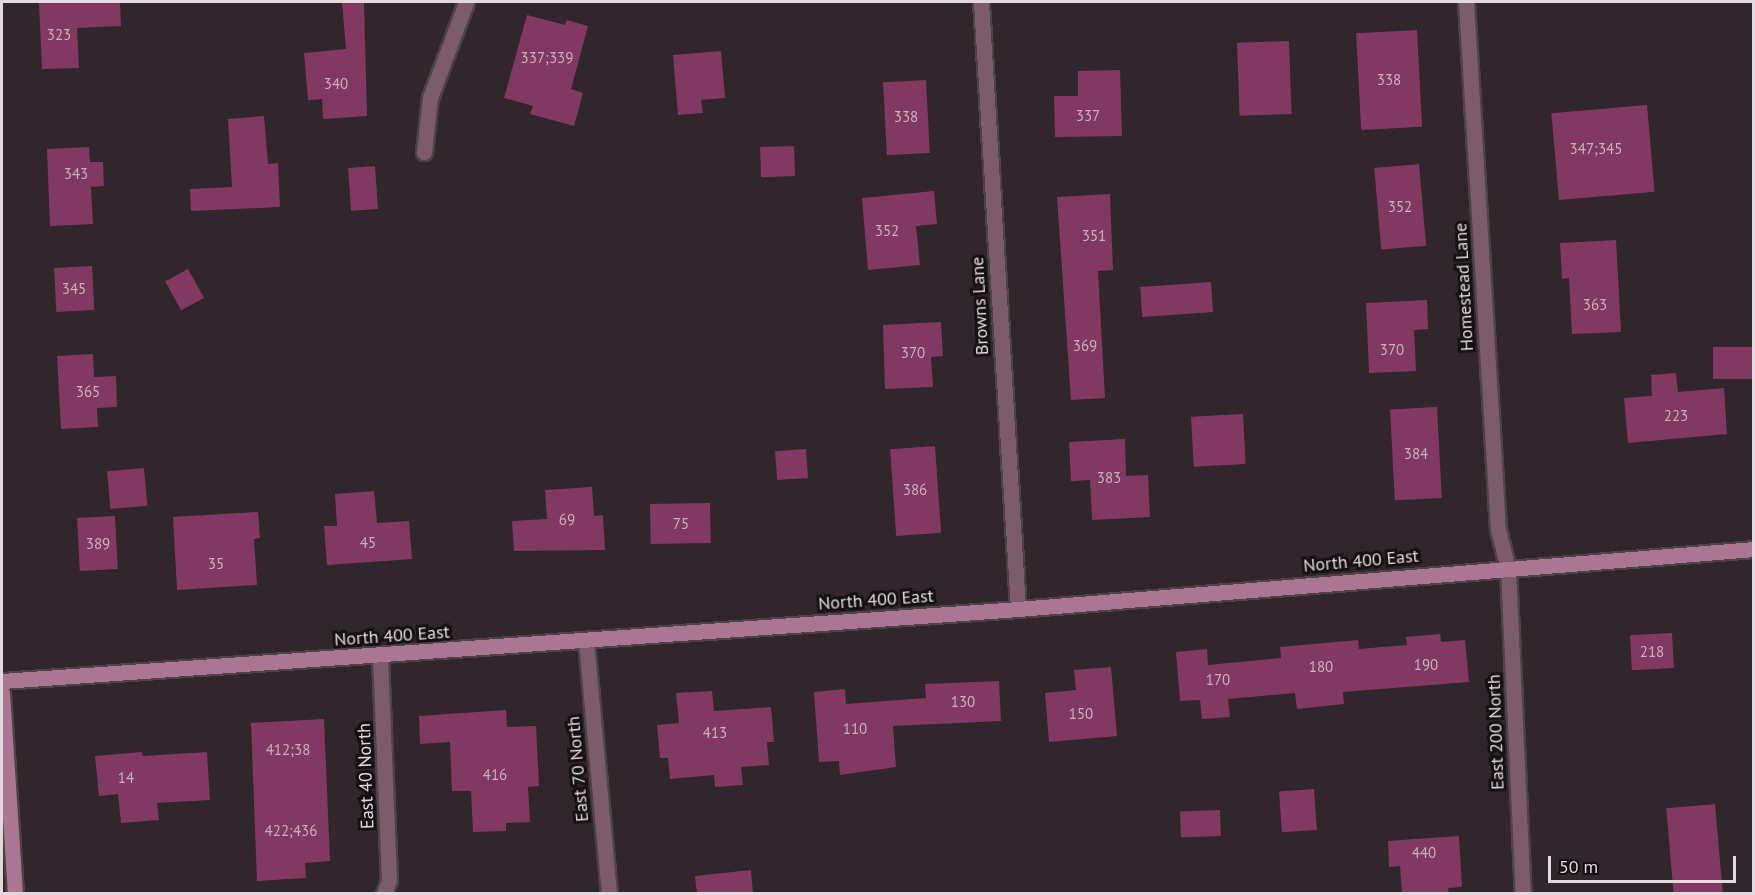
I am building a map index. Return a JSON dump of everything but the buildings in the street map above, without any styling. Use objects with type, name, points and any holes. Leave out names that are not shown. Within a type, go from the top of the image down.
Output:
[{"type":"street","points":[[424,152],[430,98],[466,2]]},
{"type":"street","name":"Browns Lane","points":[[981,2],[1018,609]]},
{"type":"street","name":"Homestead Lane","points":[[1466,2],[1498,529],[1508,569]]},
{"type":"street","name":"North 400 East","points":[[2,681],[1018,609],[1754,549]]},
{"type":"street","name":"East 200 North","points":[[1508,569],[1522,894]]},
{"type":"street","name":"East 70 North","points":[[586,641],[609,894]]},
{"type":"street","name":"East 40 North","points":[[380,656],[389,880],[384,894]]},
{"type":"street","points":[[2,693],[15,894]]}]
